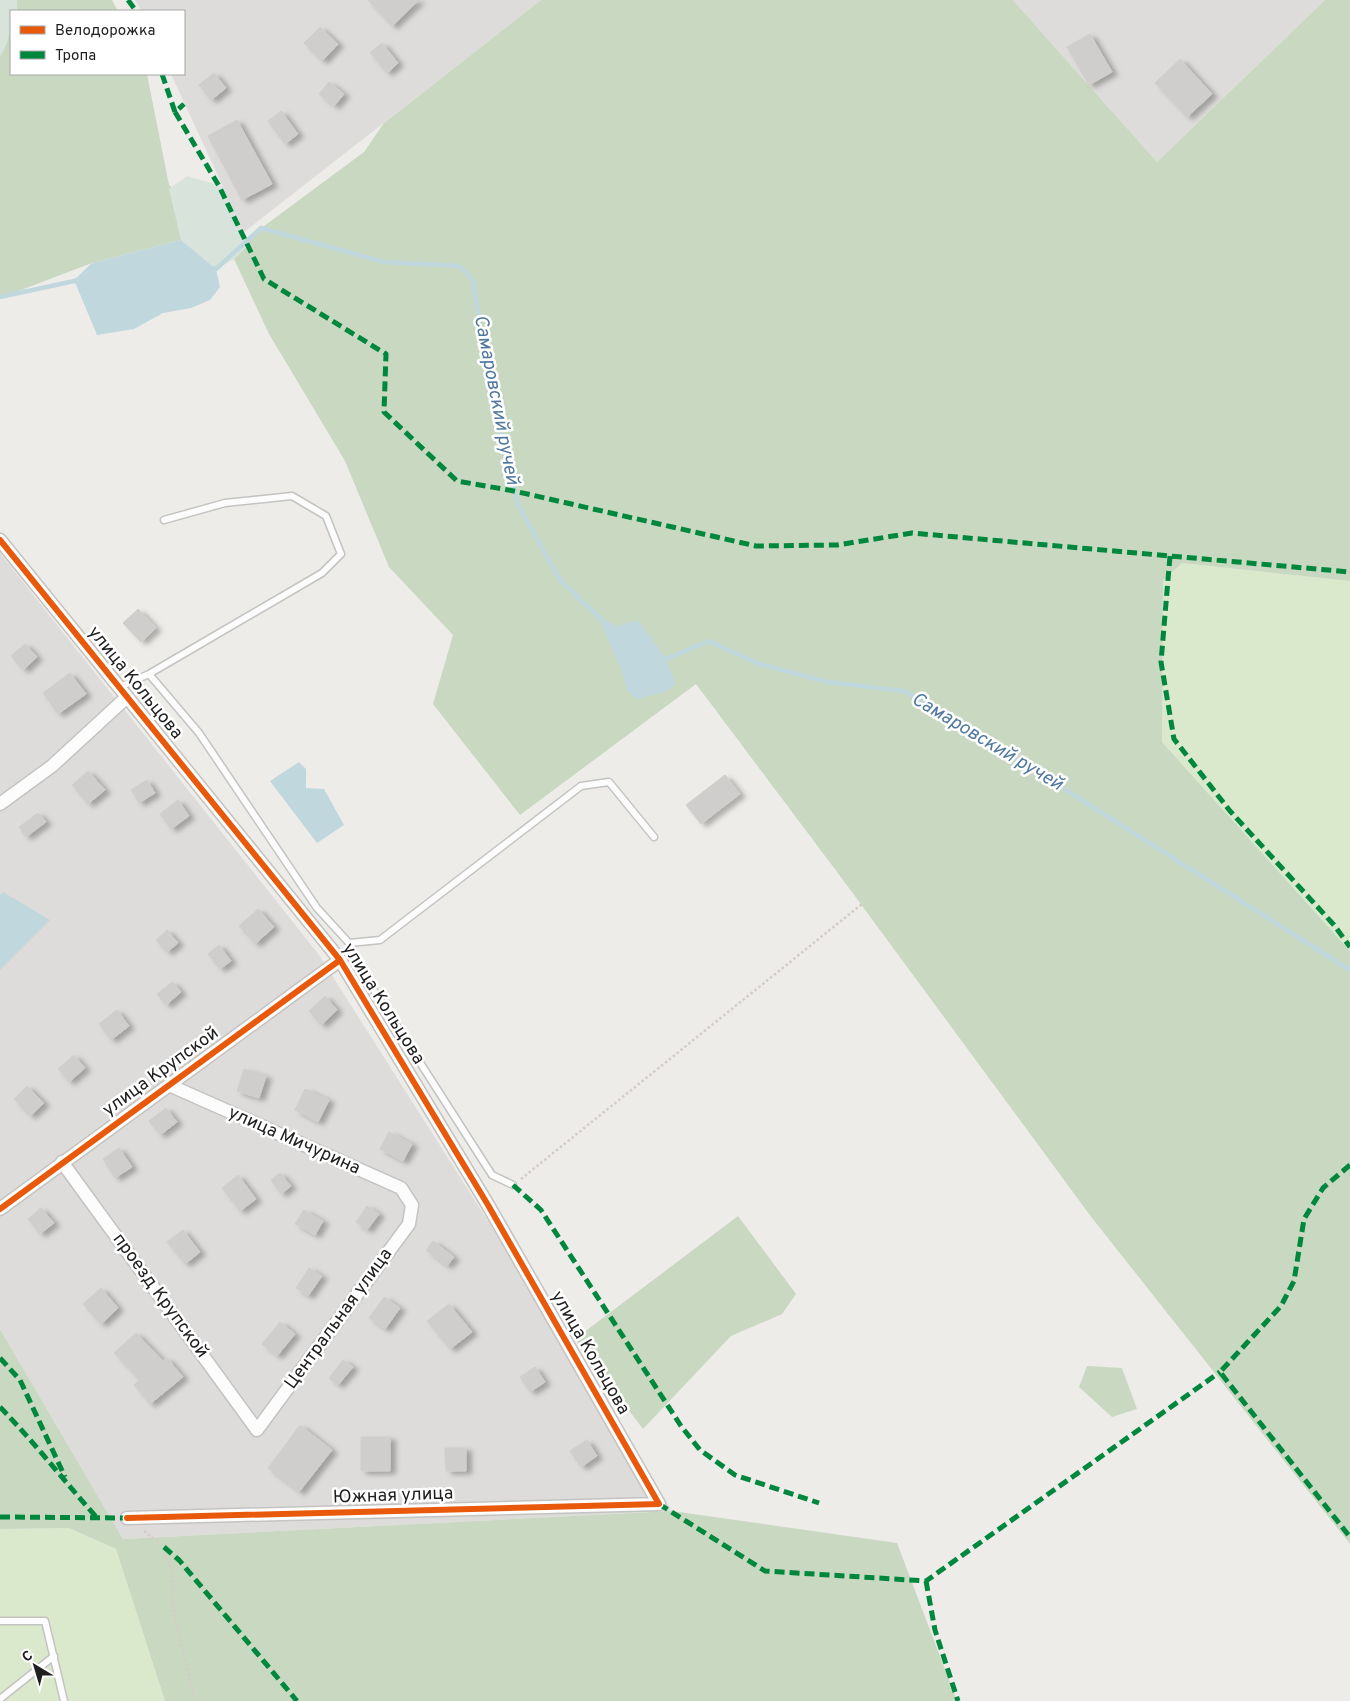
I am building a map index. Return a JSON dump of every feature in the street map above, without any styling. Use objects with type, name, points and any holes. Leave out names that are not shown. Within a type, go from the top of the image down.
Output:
[{"type":"street","name":"улица Кольцова","points":[[0,540],[340,960],[488,1205],[660,1504]]},
{"type":"street","points":[[0,804],[52,766],[124,692]]},
{"type":"street","name":"улица Крупской","points":[[0,1209],[340,960]]},
{"type":"street","name":"улица Мичурина","points":[[169,1085],[401,1188],[412,1205]]},
{"type":"street","name":"проезд Крупской","points":[[62,1162],[257,1430]]},
{"type":"street","name":"Центральная улица","points":[[257,1430],[409,1224],[412,1205]]},
{"type":"street","name":"Южная улица","points":[[127,1518],[660,1504]]},
{"type":"lane","points":[[124,692],[149,674],[322,573],[341,554],[326,516],[292,496],[225,504],[164,520]]},
{"type":"lane","points":[[149,674],[200,733],[317,908],[349,943],[371,986],[492,1176],[513,1185]]},
{"type":"lane","points":[[349,943],[380,940],[581,786],[609,782],[654,837]]},
{"type":"lane","points":[[0,1621],[45,1621],[64,1701]]},
{"type":"lane","points":[[0,1699],[54,1656]]},
{"type":"path","points":[[513,1185],[862,904]]},
{"type":"path","points":[[127,1518],[164,1547],[174,1574],[173,1608],[195,1701]]},
{"type":"shaded area","points":[[0,0],[17,0],[17,10],[10,10],[9,35],[0,57]]},
{"type":"shaded area","points":[[135,0],[541,0],[244,232],[171,75],[185,75],[185,10],[141,10]]},
{"type":"shaded area","points":[[1013,0],[1325,0],[1157,162]]},
{"type":"shaded area","points":[[187,176],[224,187],[244,232],[247,247],[234,259],[216,269],[181,240],[169,189]]},
{"type":"shaded area","points":[[0,553],[319,955],[672,1511],[123,1539],[0,1329]]},
{"type":"green space","points":[[0,0],[112,0],[117,10],[10,10],[10,75],[147,75],[169,185],[241,243],[364,152],[384,123],[541,0],[1013,0],[1157,162],[1325,0],[1350,0],[1350,581],[1182,563],[1163,580],[1162,742],[1350,951],[1350,1544],[1092,1218],[696,684],[520,815],[433,704],[453,635],[389,567],[345,461],[269,334],[234,259],[181,240],[92,263],[0,298]]},
{"type":"green space","points":[[1182,563],[1350,581],[1350,951],[1162,742],[1163,580]]},
{"type":"green space","points":[[738,1216],[796,1294],[782,1314],[731,1336],[643,1429],[575,1339]]},
{"type":"green space","points":[[0,1329],[123,1539],[672,1511],[897,1543],[957,1701],[165,1701],[116,1549],[69,1528],[0,1529]]},
{"type":"green space","points":[[1087,1366],[1122,1368],[1137,1409],[1112,1417],[1079,1387]]},
{"type":"green space","points":[[69,1528],[116,1549],[165,1701],[0,1701],[0,1529]]},
{"type":"water","points":[[181,240],[216,269],[220,287],[210,300],[191,308],[163,313],[134,329],[97,335],[74,280],[92,263]]},
{"type":"water","points":[[599,617],[617,626],[638,620],[666,659],[676,684],[665,692],[637,699],[627,691],[621,668]]},
{"type":"water","points":[[299,762],[306,769],[306,788],[324,789],[344,825],[317,843],[270,781]]},
{"type":"water","points":[[3,892],[50,920],[0,970],[0,895]]},
{"type":"building","points":[[368,0],[419,0],[392,26]]},
{"type":"building","points":[[320,27],[338,44],[322,61],[304,43]]},
{"type":"building","points":[[1090,34],[1112,72],[1089,85],[1067,47]]},
{"type":"building","points":[[382,43],[398,63],[387,73],[370,53]]},
{"type":"building","points":[[1180,59],[1212,94],[1187,117],[1155,83]]},
{"type":"building","points":[[214,73],[226,88],[211,100],[199,85]]},
{"type":"building","points":[[329,82],[344,94],[334,106],[319,94]]},
{"type":"building","points":[[281,111],[298,134],[285,144],[268,121]]},
{"type":"building","points":[[237,120],[272,184],[242,200],[208,136]]},
{"type":"building","points":[[138,609],[156,628],[141,642],[123,623]]},
{"type":"building","points":[[25,644],[37,657],[23,670],[11,656]]},
{"type":"building","points":[[70,673],[86,694],[58,714],[43,693]]},
{"type":"building","points":[[88,771],[105,790],[88,804],[72,785]]},
{"type":"building","points":[[725,775],[740,794],[701,824],[686,805]]},
{"type":"building","points":[[147,780],[155,793],[139,803],[131,790]]},
{"type":"building","points":[[178,800],[189,816],[171,829],[160,814]]},
{"type":"building","points":[[38,813],[46,822],[26,837],[19,827]]},
{"type":"building","points":[[258,909],[274,927],[255,944],[239,926]]},
{"type":"building","points":[[167,930],[178,943],[167,952],[156,940]]},
{"type":"building","points":[[219,945],[231,961],[220,969],[208,954]]},
{"type":"building","points":[[172,982],[181,992],[166,1005],[157,994]]},
{"type":"building","points":[[325,996],[337,1010],[321,1025],[309,1011]]},
{"type":"building","points":[[117,1010],[129,1026],[111,1040],[99,1024]]},
{"type":"building","points":[[74,1055],[85,1068],[69,1082],[58,1069]]},
{"type":"building","points":[[244,1069],[266,1076],[259,1098],[237,1091]]},
{"type":"building","points":[[27,1086],[44,1103],[30,1116],[14,1099]]},
{"type":"building","points":[[305,1089],[329,1100],[318,1122],[295,1110]]},
{"type":"building","points":[[166,1108],[177,1122],[160,1135],[149,1121]]},
{"type":"building","points":[[389,1132],[412,1144],[403,1161],[380,1149]]},
{"type":"building","points":[[119,1148],[132,1167],[115,1178],[103,1159]]},
{"type":"building","points":[[280,1173],[291,1186],[281,1194],[271,1180]]},
{"type":"building","points":[[238,1175],[256,1199],[240,1211],[222,1188]]},
{"type":"building","points":[[367,1206],[379,1214],[367,1230],[356,1222]]},
{"type":"building","points":[[41,1208],[54,1223],[40,1234],[28,1219]]},
{"type":"building","points":[[304,1210],[323,1221],[315,1235],[295,1224]]},
{"type":"building","points":[[183,1230],[200,1252],[185,1264],[167,1242]]},
{"type":"building","points":[[433,1241],[454,1257],[447,1266],[426,1250]]},
{"type":"building","points":[[309,1268],[322,1276],[308,1296],[296,1288]]},
{"type":"building","points":[[101,1288],[118,1308],[101,1324],[83,1304]]},
{"type":"building","points":[[384,1297],[400,1308],[385,1329],[369,1318]]},
{"type":"building","points":[[449,1304],[472,1332],[450,1349],[427,1321]]},
{"type":"building","points":[[280,1322],[295,1334],[277,1356],[262,1344]]},
{"type":"building","points":[[136,1333],[163,1361],[167,1358],[183,1377],[150,1404],[134,1385],[140,1380],[114,1353]]},
{"type":"building","points":[[343,1360],[353,1367],[338,1385],[329,1378]]},
{"type":"building","points":[[535,1367],[545,1382],[530,1392],[520,1377]]},
{"type":"building","points":[[300,1425],[332,1450],[299,1492],[268,1468]]},
{"type":"building","points":[[361,1437],[390,1437],[390,1471],[361,1471]]},
{"type":"building","points":[[587,1440],[597,1456],[581,1467],[570,1451]]},
{"type":"building","points":[[445,1448],[466,1448],[466,1471],[446,1471]]},
{"type":"waterway","name":"Самаровский ручей","points":[[211,269],[216,269],[261,228],[384,262],[459,266],[473,280],[491,397],[518,505],[560,580],[603,621]]},
{"type":"waterway","name":"Самаровский ручей","points":[[0,297],[79,280]]},
{"type":"waterway","name":"Самаровский ручей","points":[[660,657],[666,659],[709,641],[759,664],[828,682],[904,691],[946,714],[1350,970]]},
{"type":"marked path","points":[[128,0],[135,10]]},
{"type":"marked path","points":[[162,75],[175,112],[184,104]]},
{"type":"marked path","points":[[175,112],[219,186],[264,279],[386,354],[384,412],[457,481],[514,491],[756,546],[837,545],[912,533],[1350,572]]},
{"type":"marked path","points":[[1170,556],[1161,662],[1174,739],[1230,811],[1334,925],[1350,947]]},
{"type":"marked path","points":[[1350,1165],[1323,1188],[1304,1219],[1294,1281],[1281,1306],[1220,1372],[1350,1537]]},
{"type":"marked path","points":[[513,1185],[541,1210],[681,1426],[700,1450],[735,1475],[819,1503]]},
{"type":"marked path","points":[[0,1358],[20,1380],[65,1477]]},
{"type":"marked path","points":[[659,1504],[765,1571],[926,1581],[1220,1372]]},
{"type":"marked path","points":[[0,1407],[98,1519]]},
{"type":"marked path","points":[[0,1517],[127,1518]]},
{"type":"marked path","points":[[164,1547],[179,1560],[297,1701]]},
{"type":"marked path","points":[[926,1581],[935,1630],[958,1701]]},
{"type":"cycle path","points":[[0,540],[340,960],[488,1205],[659,1504],[127,1518]]},
{"type":"cycle path","points":[[0,1209],[340,960]]}]
